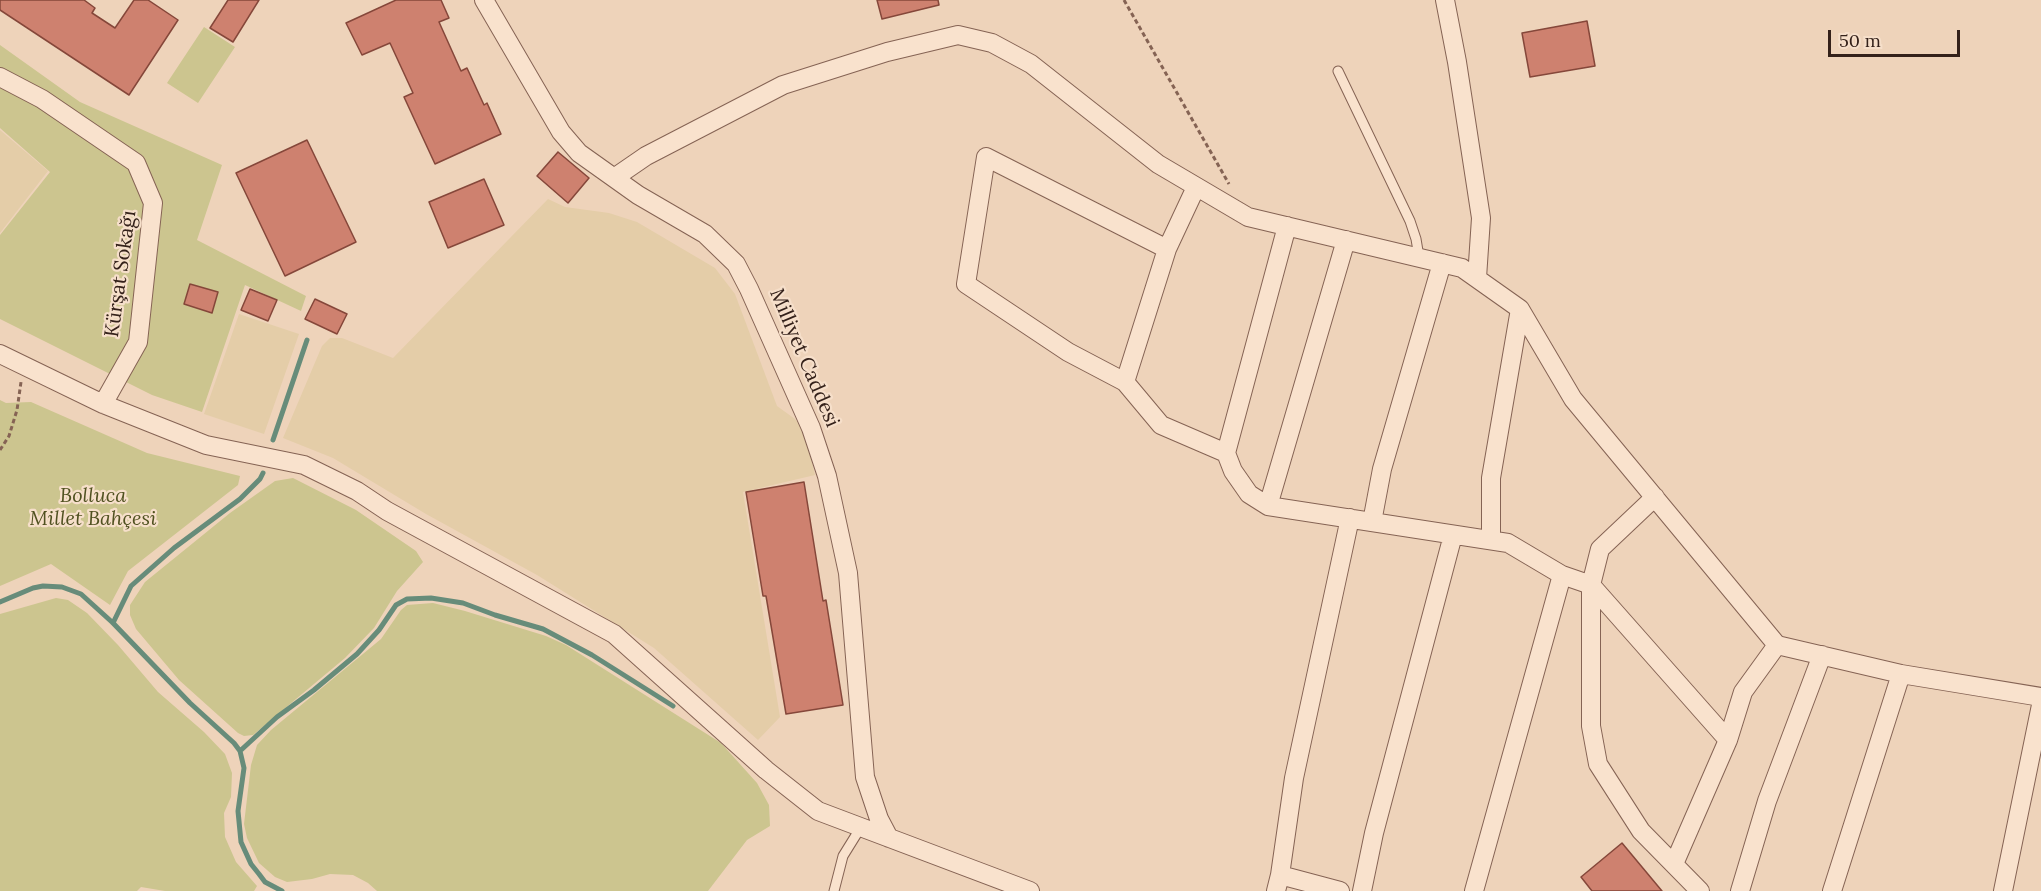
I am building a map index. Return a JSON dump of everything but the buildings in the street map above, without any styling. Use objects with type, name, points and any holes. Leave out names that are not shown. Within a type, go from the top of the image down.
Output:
[{"type":"street","name":"Milliyet Caddesi","points":[[484,0],[561,132],[579,153],[638,195],[705,234],[736,264],[766,325],[811,428],[827,476],[848,573],[865,777],[879,819],[889,838]]},
{"type":"street","points":[[1445,0],[1481,218],[1476,278]]},
{"type":"street","points":[[615,178],[646,156],[783,85],[887,52],[958,35],[992,42],[1031,64],[1158,165],[1248,217],[1462,268],[1520,309],[1574,399],[1777,645],[1901,674],[2041,697]]},
{"type":"street","name":"Kürşat Sokağı","points":[[0,77],[42,99],[136,163],[153,203],[138,342],[103,404]]},
{"type":"street","points":[[1167,249],[986,157],[966,284],[1068,352],[1125,382],[1161,425],[1226,453]]},
{"type":"street","points":[[1125,382],[1167,249],[1196,187]]},
{"type":"street","points":[[1287,226],[1226,453],[1233,471],[1249,494],[1268,506],[1508,543],[1562,575],[1591,585],[1728,740]]},
{"type":"street","points":[[1268,506],[1346,240]]},
{"type":"street","points":[[1372,522],[1382,469],[1442,263]]},
{"type":"street","points":[[1491,540],[1491,478],[1520,309]]},
{"type":"street","points":[[0,354],[103,404],[206,445],[304,465],[357,490],[387,511],[614,634],[766,770],[818,811],[1030,891]]},
{"type":"street","points":[[1655,497],[1600,549],[1591,585],[1591,726],[1598,764],[1641,831],[1700,891]]},
{"type":"street","points":[[1340,891],[1278,883],[1294,777],[1350,518]]},
{"type":"street","points":[[1362,891],[1374,833],[1453,535]]},
{"type":"street","points":[[1474,891],[1562,575]]},
{"type":"street","points":[[1674,864],[1728,740],[1743,692],[1777,645]]},
{"type":"street","points":[[1740,891],[1767,801],[1822,655]]},
{"type":"street","points":[[1832,891],[1901,674]]},
{"type":"street","points":[[2003,891],[2041,705]]},
{"type":"lane","points":[[1338,71],[1410,221],[1419,257]]},
{"type":"lane","points":[[834,891],[843,856],[861,827]]},
{"type":"path","points":[[1124,0],[1230,186]]},
{"type":"path","points":[[0,450],[9,436],[17,410],[21,385],[18,362]]},
{"type":"shaded area","points":[[0,130],[48,171],[0,233]]},
{"type":"shaded area","points":[[548,199],[565,207],[609,213],[637,222],[715,268],[735,294],[777,406],[795,419],[805,431],[815,475],[743,492],[780,717],[758,740],[654,648],[537,575],[426,514],[333,458],[283,438],[322,346],[330,338],[342,338],[393,358]]},
{"type":"shaded area","points":[[239,314],[299,334],[264,434],[204,414]]},
{"type":"green space","points":[[204,27],[235,47],[198,103],[167,83]]},
{"type":"green space","points":[[0,45],[80,102],[222,165],[197,240],[306,296],[301,311],[245,285],[202,412],[152,395],[0,319],[0,235],[50,172],[0,128]]},
{"type":"green space","name":"Bolluca Millet Bahçesi","points":[[0,400],[6,403],[31,402],[147,453],[240,476],[238,485],[128,571],[110,605],[51,564],[0,586]]},
{"type":"green space","points":[[293,478],[356,510],[416,551],[423,562],[397,591],[374,628],[345,658],[253,735],[244,736],[179,680],[136,629],[130,615],[130,605],[145,582],[230,513],[275,481]]},
{"type":"green space","points":[[56,598],[68,600],[87,613],[158,692],[204,732],[225,754],[232,773],[231,797],[224,813],[225,837],[236,862],[257,886],[254,891],[165,891],[141,887],[137,891],[0,891],[0,614]]},
{"type":"green space","points":[[433,603],[546,636],[566,645],[721,743],[757,783],[769,805],[770,826],[747,840],[708,891],[377,891],[353,875],[330,874],[287,882],[275,877],[259,863],[247,838],[244,824],[251,765],[257,745],[271,730],[381,639],[407,605]]},
{"type":"waterway","points":[[273,440],[307,340]]},
{"type":"waterway","points":[[113,623],[131,586],[174,548],[240,499],[263,473]]},
{"type":"waterway","points":[[0,602],[43,586],[62,587],[81,594],[113,623],[190,703],[234,743],[240,751],[244,768],[238,811],[241,842],[251,864],[265,882],[282,891]]},
{"type":"waterway","points":[[240,751],[277,717],[357,654],[379,630],[396,605],[407,599],[431,598],[463,603],[543,629],[592,655],[673,706]]}]
